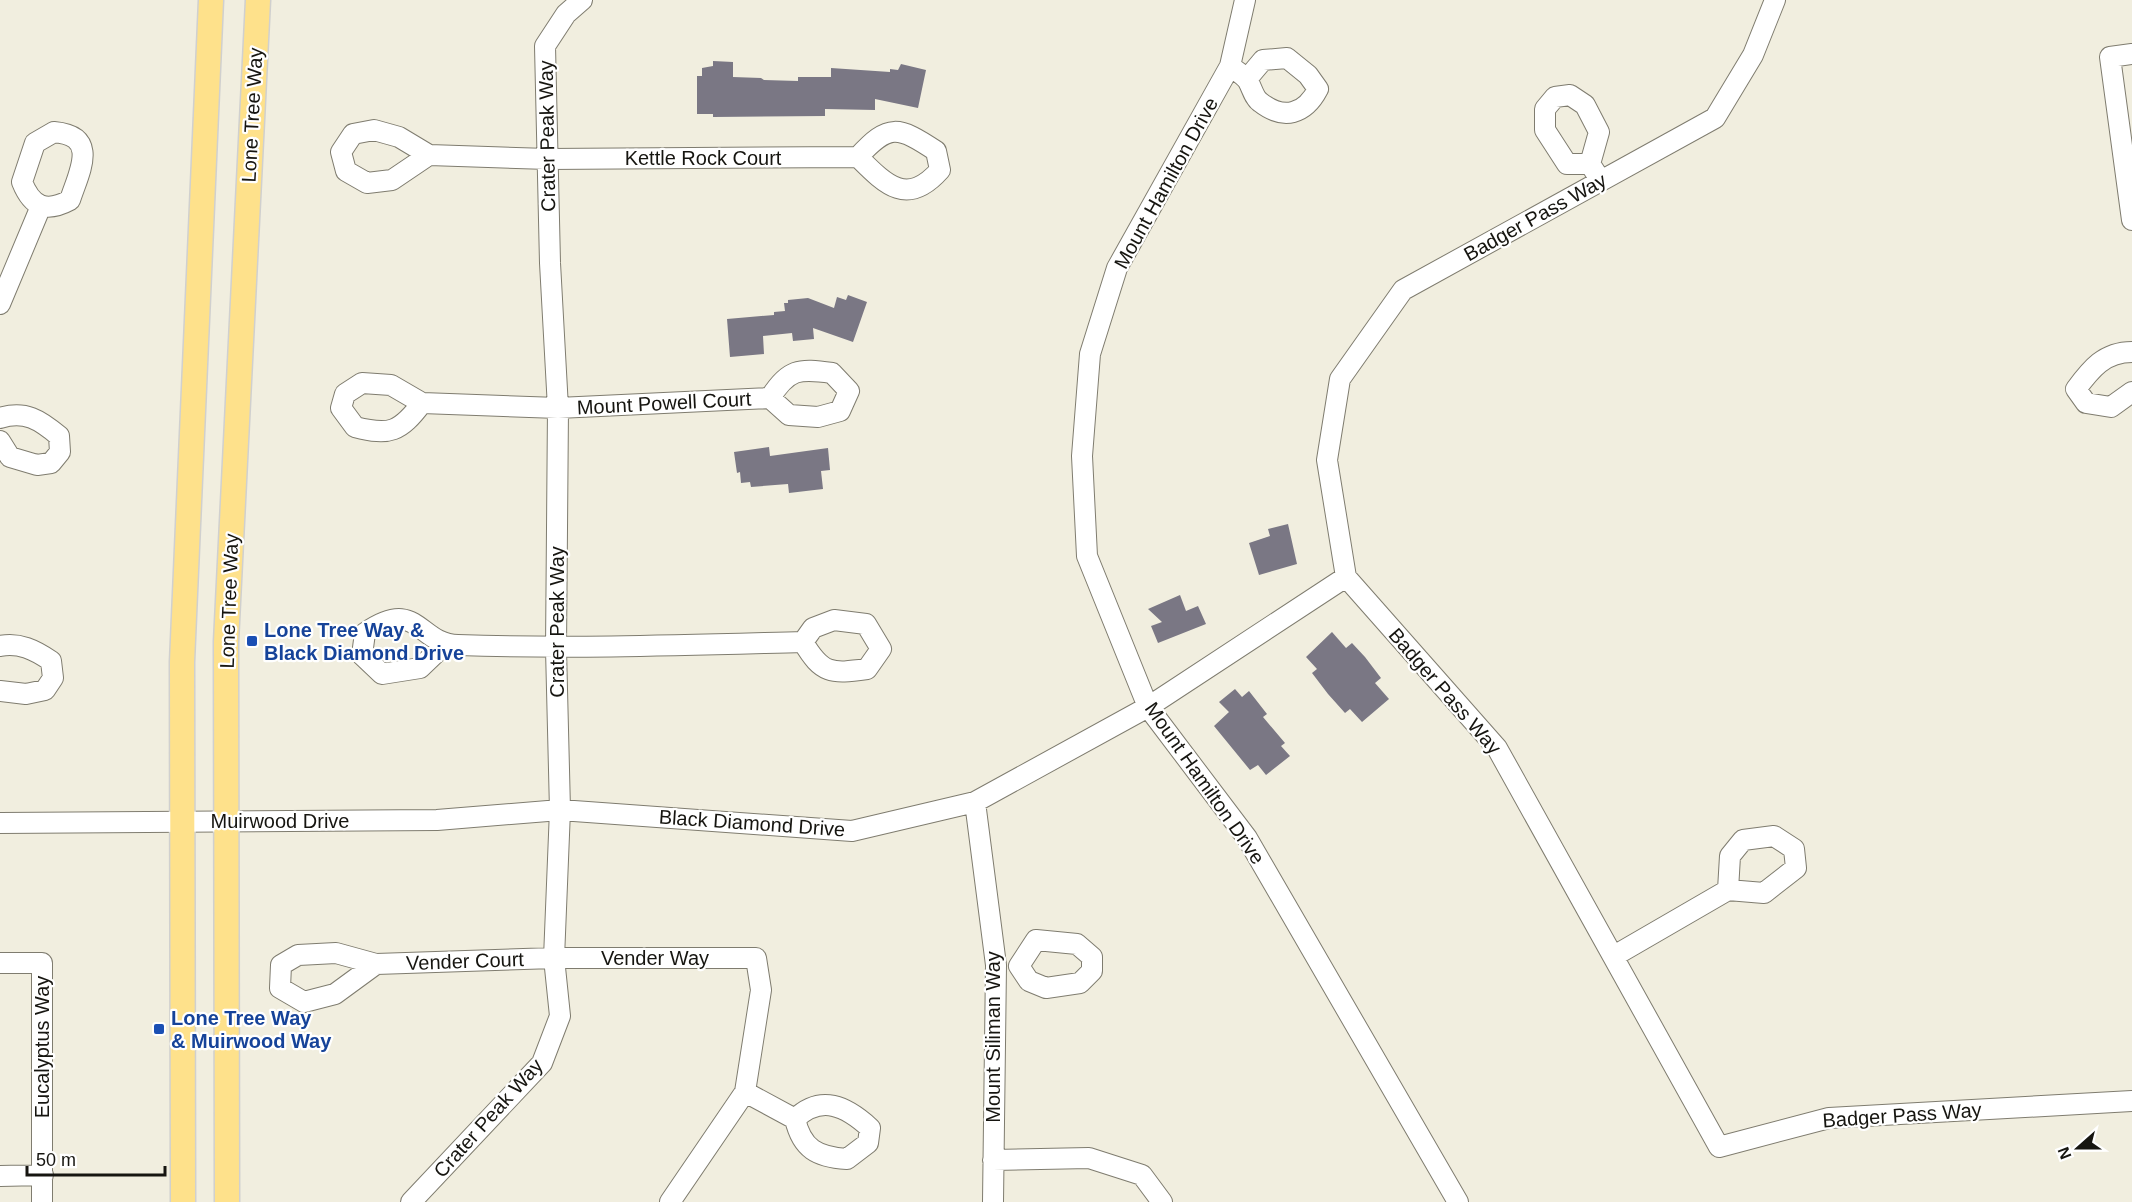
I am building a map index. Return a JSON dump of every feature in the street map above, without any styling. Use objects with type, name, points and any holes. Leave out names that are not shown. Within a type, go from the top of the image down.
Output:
[{"type":"main road","points":[[183,1202],[182,662],[211,0]]},
{"type":"main road","name":"Lone Tree Way","points":[[227,1202],[226,642],[258,0]]},
{"type":"street","name":"Crater Peak Way","points":[[411,1202],[542,1063],[560,1016],[554,958],[560,810],[556,649],[558,408],[550,263],[545,46],[566,14],[582,0]]},
{"type":"street","name":"Mount Hamilton Drive","points":[[1245,0],[1230,66],[1118,268],[1090,354],[1082,456],[1087,556],[1148,706],[1247,838],[1458,1202]]},
{"type":"street","name":"Badger Pass Way","points":[[1775,0],[1753,55],[1715,118],[1403,290],[1340,379],[1327,460],[1346,577],[1497,748],[1719,1147],[1830,1118],[2132,1101]]},
{"type":"street","points":[[2132,54],[2110,57],[2132,220]]},
{"type":"street","points":[[1230,66],[1247,79]]},
{"type":"street","name":"Kettle Rock Court","points":[[429,155],[548,159],[858,157]]},
{"type":"street","points":[[1590,164],[1601,181]]},
{"type":"street","points":[[0,304],[41,206]]},
{"type":"street","points":[[2132,352],[2122,352],[2094,364],[2076,389],[2086,403],[2111,406],[2132,392]]},
{"type":"street","name":"Mount Powell Court","points":[[422,404],[558,408],[770,398]]},
{"type":"street","points":[[0,418],[14,414],[41,421],[59,436],[60,452],[51,463],[37,465],[10,457],[0,441]]},
{"type":"street","name":"Black Diamond Drive","points":[[560,810],[852,831],[975,802],[1148,706],[1346,577]]},
{"type":"street","points":[[444,645],[556,649],[803,642]]},
{"type":"street","points":[[0,646],[11,644],[34,650],[51,661],[53,678],[45,690],[26,694],[0,691]]},
{"type":"street","name":"Mount Siliman Way","points":[[975,802],[996,965],[993,1202]]},
{"type":"street","name":"Muirwood Drive","points":[[0,823],[437,820],[560,810]]},
{"type":"street","points":[[1614,956],[1728,890]]},
{"type":"street","name":"Vender Way","points":[[554,958],[756,958],[761,990],[745,1092]]},
{"type":"street","name":"Vender Court","points":[[376,964],[554,958]]},
{"type":"street","name":"Eucalyptus Way","points":[[0,963],[42,963],[42,1202]]},
{"type":"street","points":[[996,965],[1019,966]]},
{"type":"street","points":[[670,1202],[745,1092],[795,1119]]},
{"type":"street","points":[[993,1160],[1089,1158],[1142,1174],[1162,1202]]},
{"type":"street","points":[[0,1176],[43,1175]]},
{"type":"building","points":[[713,61],[733,62],[733,77],[764,80],[798,81],[798,77],[831,77],[831,68],[890,72],[890,69],[898,70],[901,64],[926,70],[918,108],[875,99],[875,110],[825,109],[825,116],[713,117],[713,114],[697,114],[697,76],[702,76],[702,68],[713,66]]},
{"type":"building","points":[[848,295],[867,302],[853,342],[813,328],[814,339],[793,341],[792,333],[763,336],[764,354],[730,357],[727,319],[774,315],[774,312],[785,311],[784,303],[788,303],[788,300],[808,298],[834,308],[837,297],[846,300]]},
{"type":"building","points":[[769,447],[770,456],[828,448],[830,470],[821,471],[823,489],[789,493],[788,484],[751,487],[750,482],[741,483],[734,452]]},
{"type":"building","points":[[1288,524],[1297,564],[1259,575],[1249,543],[1270,536],[1268,529]]},
{"type":"building","points":[[1180,595],[1186,611],[1198,606],[1206,624],[1158,643],[1151,626],[1162,622],[1148,609]]},
{"type":"building","points":[[1332,632],[1346,648],[1352,643],[1365,657],[1381,678],[1375,683],[1389,699],[1362,722],[1350,709],[1345,713],[1328,694],[1312,673],[1317,669],[1306,657]]},
{"type":"building","points":[[1235,689],[1242,697],[1249,691],[1267,714],[1263,717],[1285,743],[1281,746],[1290,756],[1266,775],[1258,765],[1250,770],[1214,726],[1229,712],[1219,702]]},
{"type":"place","name":"Lone Tree Way & Black Diamond Drive","points":[[252,641]]},
{"type":"place","name":"Lone Tree Way & Muirwood Way","points":[[159,1029]]}]
